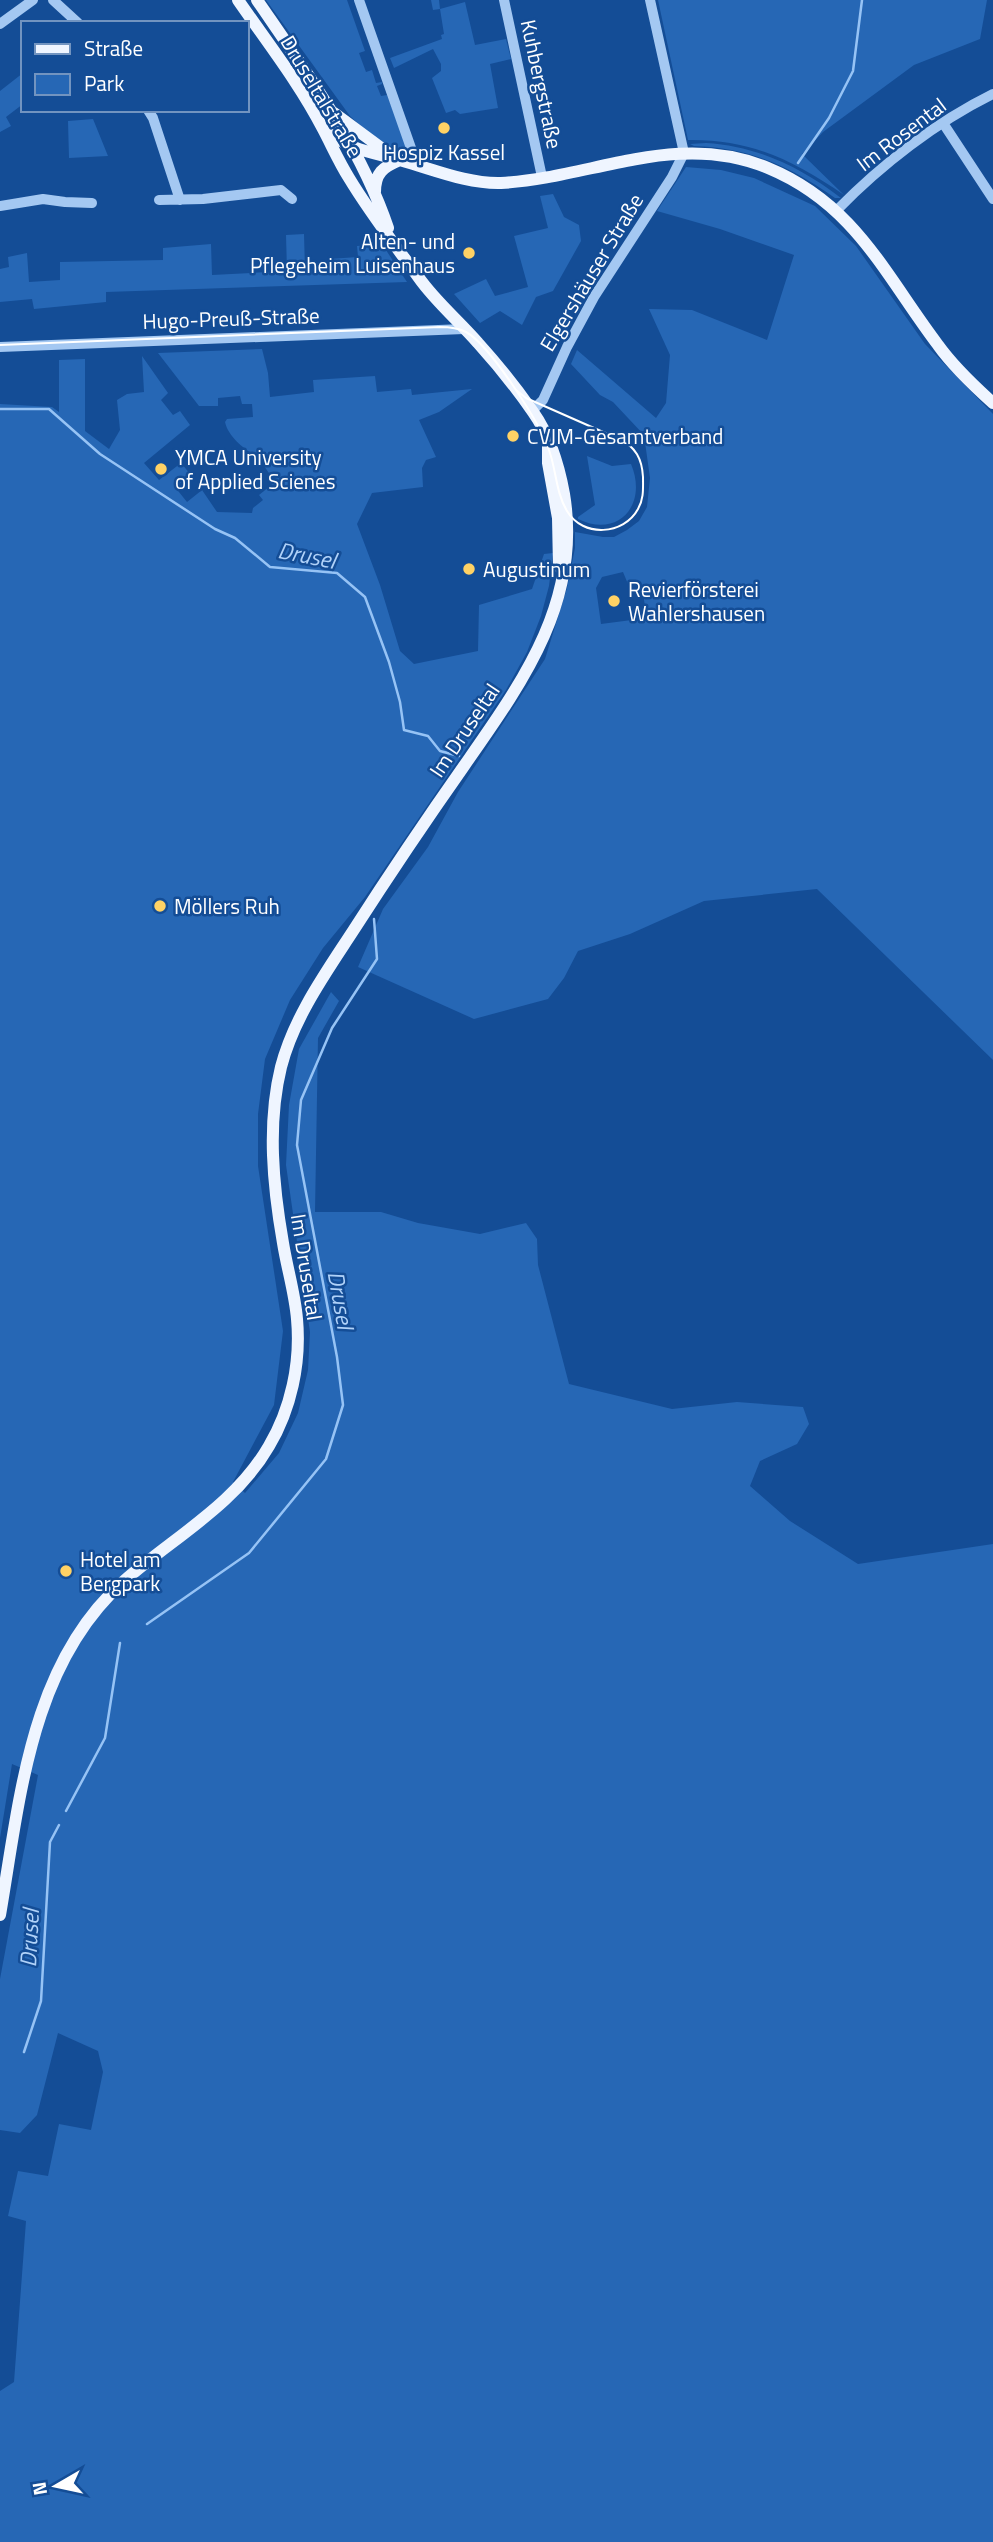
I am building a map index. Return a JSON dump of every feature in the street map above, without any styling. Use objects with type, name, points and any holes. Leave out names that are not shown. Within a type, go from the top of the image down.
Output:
[{"type":"main road","name":"Druseltalstraße","points":[[238,0],[323,128],[348,177]]},
{"type":"main road","name":"Druseltalstraße","points":[[257,0],[334,113],[378,200]]},
{"type":"main road","points":[[334,113],[371,142],[400,160]]},
{"type":"main road","points":[[323,128],[350,147],[467,179],[500,183],[643,156],[684,153],[728,157],[768,167],[805,187],[836,210],[868,243],[940,348],[993,403]]},
{"type":"main road","points":[[378,200],[378,174],[400,160]]},
{"type":"main road","name":"Im Druseltal","points":[[0,1915],[37,1724],[68,1650],[84,1626],[119,1585],[238,1489],[268,1447],[287,1409],[298,1360],[297,1318],[282,1239],[273,1165],[274,1117],[280,1072],[291,1036],[314,993],[371,902],[535,657],[556,603],[567,559],[568,535],[561,478],[556,458],[532,411],[477,342],[423,284],[348,177]]},
{"type":"main road","name":"Im Druseltal","points":[[378,200],[392,239]]},
{"type":"street","points":[[0,24],[33,0]]},
{"type":"street","points":[[53,0],[76,21]]},
{"type":"street","points":[[359,0],[411,148]]},
{"type":"street","name":"Kuhbergstraße","points":[[504,0],[542,177]]},
{"type":"street","points":[[650,0],[684,153]]},
{"type":"street","name":"Im Rosental","points":[[836,210],[897,157],[943,123],[993,94]]},
{"type":"street","points":[[149,112],[180,200]]},
{"type":"street","points":[[943,123],[993,199]]},
{"type":"street","name":"Elgershäuser Straße","points":[[532,411],[542,400],[594,297],[672,177],[684,153]]},
{"type":"street","points":[[159,200],[281,190],[292,199]]},
{"type":"street","points":[[0,206],[43,199],[92,203]]},
{"type":"street","name":"Hugo-Preuß-Straße","points":[[0,347],[464,330]]},
{"type":"green space","points":[[266,0],[347,0],[365,51],[359,53],[366,72],[372,70],[376,83],[382,82],[377,86],[381,96],[387,95],[407,148],[404,153],[389,146],[350,116]]},
{"type":"green space","points":[[431,0],[439,0],[440,9],[433,10]]},
{"type":"green space","points":[[658,0],[987,0],[980,39],[914,65],[823,132],[802,154],[844,195],[789,162],[770,154],[731,143],[688,140]]},
{"type":"green space","points":[[465,2],[475,45],[506,39],[511,59],[490,64],[498,108],[460,114],[455,110],[446,113],[432,78],[441,71],[441,64],[433,49],[394,68],[390,58],[442,39],[441,35],[444,34],[440,9]]},
{"type":"green space","points":[[21,75],[21,106],[6,117],[11,126],[0,132],[0,91]]},
{"type":"green space","points":[[93,119],[108,156],[69,158],[68,121]]},
{"type":"green space","points":[[706,143],[743,148],[777,160],[810,177],[841,198],[835,198],[802,177],[769,161],[734,150],[690,144]]},
{"type":"green space","points":[[686,167],[721,170],[754,178],[815,206],[856,246],[925,344],[993,414],[993,1060],[817,889],[704,901],[630,934],[578,951],[564,978],[548,999],[474,1019],[358,967],[383,909],[428,847],[458,792],[545,659],[567,588],[575,548],[575,532],[614,537],[639,521],[647,507],[650,478],[644,435],[571,364],[577,350],[656,418],[666,403],[670,355],[649,309],[692,310],[767,340],[794,255],[720,229],[657,211]],"holes":[[[623,572],[628,584],[641,582],[647,618],[601,624],[596,588],[602,577]]]},
{"type":"green space","points":[[553,194],[564,217],[579,225],[581,241],[553,291],[536,297],[522,325],[500,311],[480,323],[454,294],[486,279],[495,296],[528,287],[514,236],[548,228],[540,196]]},
{"type":"green space","points":[[304,234],[305,270],[329,269],[329,259],[358,257],[357,246],[382,244],[407,282],[106,292],[106,302],[34,309],[32,299],[0,302],[0,269],[9,267],[8,257],[27,253],[29,282],[60,280],[60,262],[163,260],[163,248],[211,244],[212,275],[287,271],[286,235]]},
{"type":"green space","points":[[262,349],[270,397],[314,392],[313,380],[375,376],[377,392],[411,389],[412,395],[472,389],[439,412],[419,420],[436,457],[426,460],[422,468],[423,487],[372,493],[357,524],[380,585],[400,651],[414,664],[478,651],[479,605],[532,589],[544,554],[553,553],[549,586],[541,616],[527,652],[506,690],[365,897],[323,948],[290,1000],[265,1059],[258,1114],[258,1166],[283,1331],[274,1405],[233,1482],[245,1493],[279,1453],[298,1413],[308,1370],[310,1332],[286,1165],[289,1105],[299,1049],[331,992],[339,1001],[318,1038],[315,1212],[381,1212],[418,1223],[480,1234],[526,1223],[537,1239],[538,1265],[569,1384],[672,1409],[737,1402],[803,1407],[809,1424],[797,1444],[760,1461],[750,1486],[790,1521],[858,1564],[993,1544],[993,2542],[0,2542],[0,2391],[14,2382],[26,2221],[8,2216],[18,2171],[48,2176],[59,2124],[91,2130],[103,2072],[98,2051],[58,2033],[37,2115],[20,2133],[0,2130],[0,1979],[38,1775],[12,1764],[0,1838],[0,404],[52,407],[59,412],[59,360],[85,359],[85,431],[109,449],[120,430],[117,400],[127,394],[144,392],[142,356],[168,393],[161,400],[173,415],[180,411],[190,425],[144,463],[159,480],[181,463],[191,475],[175,487],[187,502],[202,490],[217,512],[252,513],[253,508],[263,500],[259,495],[275,482],[263,464],[233,437],[225,422],[227,419],[253,417],[252,404],[242,404],[240,396],[218,398],[218,406],[199,406],[158,353]]},
{"type":"green space","points":[[587,456],[612,466],[631,464],[636,492],[633,504],[617,521],[593,524],[578,519],[595,505]]},
{"type":"waterway","points":[[798,163],[829,118],[853,71],[862,0]]},
{"type":"waterway","name":"Drusel","points":[[0,409],[49,409],[100,454],[215,529],[235,538],[270,567],[337,573],[365,597],[389,662],[400,702],[404,730],[428,736],[440,751],[459,756]]},
{"type":"waterway","name":"Drusel","points":[[147,1624],[249,1553],[326,1459],[343,1405],[337,1357],[297,1145],[301,1100],[332,1028],[377,959],[374,919]]},
{"type":"waterway","name":"Drusel","points":[[66,1811],[105,1738],[120,1643]]},
{"type":"waterway","name":"Drusel","points":[[24,2052],[41,2001],[50,1842],[59,1825]]},
{"type":"tram line","points":[[0,345],[440,327],[460,330],[466,332],[488,352],[525,404],[544,438],[561,497],[574,520],[583,526],[603,530],[614,528],[632,518],[640,505],[643,489],[641,465],[634,450],[625,442],[526,398],[516,390]]},
{"type":"place","name":"Hospiz Kassel","points":[[444,128]]},
{"type":"place","name":"Alten- und Pflegeheim Luisenhaus","points":[[469,253]]},
{"type":"place","name":"CVJM-Gesamtverband","points":[[513,436]]},
{"type":"place","name":"YMCA University of Applied Scienes","points":[[161,469]]},
{"type":"place","name":"Augustinum","points":[[469,569]]},
{"type":"place","name":"Revierförsterei Wahlershausen","points":[[614,601]]},
{"type":"place","name":"Möllers Ruh","points":[[160,906]]},
{"type":"place","name":"Hotel am Bergpark","points":[[66,1571]]}]
